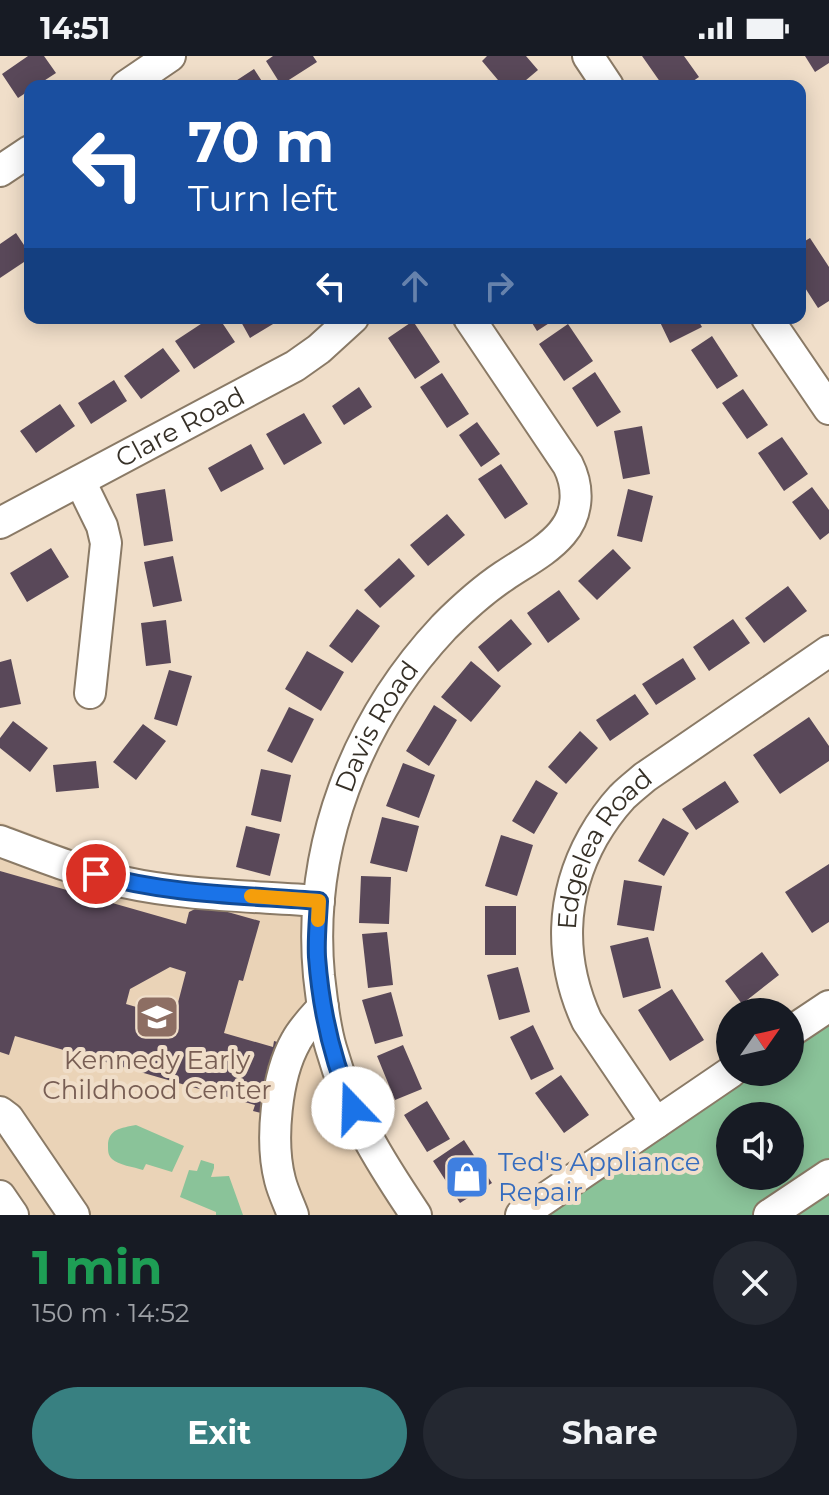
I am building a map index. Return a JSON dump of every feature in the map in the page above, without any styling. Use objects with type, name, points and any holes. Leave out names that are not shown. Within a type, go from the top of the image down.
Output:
[{"type":"street","points":[[135,80],[170,56]]},
{"type":"street","points":[[0,171],[24,155]]},
{"type":"street","name":"Clare Road","points":[[0,523],[295,366],[346,324]]},
{"type":"street","name":"Davis Road","points":[[416,1215],[379,1160],[361,1125],[330,1046],[317,955],[319,901],[321,875],[338,803],[370,728],[389,697],[445,627],[500,579],[552,544],[564,531],[574,512],[576,492],[568,465],[473,324]]},
{"type":"street","points":[[771,324],[829,409]]},
{"type":"street","points":[[80,481],[102,526],[106,543],[90,693]]},
{"type":"street","name":"Edgelea Road","points":[[656,1123],[587,1021],[570,974],[566,944],[568,913],[583,856],[601,823],[621,798],[645,777],[829,651]]},
{"type":"street","points":[[0,841],[123,882],[173,890],[319,901]]},
{"type":"street","points":[[804,1023],[829,1006]]},
{"type":"street","points":[[293,1215],[280,1181],[275,1144],[277,1109],[294,1044],[323,1007]]},
{"type":"street","points":[[533,1212],[716,1082]]},
{"type":"street","points":[[0,1112],[8,1118],[74,1215]]},
{"type":"street","points":[[769,1215],[829,1175]]},
{"type":"street","points":[[0,1196],[13,1215]]},
{"type":"shaded area","name":"Kennedy Early Childhood Center","points":[[0,822],[123,868],[309,886],[307,949],[403,1215],[0,1215]]},
{"type":"green space","points":[[829,1022],[829,1215],[545,1215],[734,1086],[804,1086],[804,1039]]},
{"type":"green space","points":[[136,1125],[184,1146],[172,1172],[146,1164],[143,1170],[118,1163],[111,1157],[108,1153],[110,1136],[116,1130]]},
{"type":"green space","points":[[201,1160],[214,1164],[211,1177],[229,1176],[243,1215],[216,1215],[216,1212],[180,1197],[189,1170],[197,1171]]},
{"type":"building","points":[[28,56],[44,56],[56,73],[45,80],[24,80],[24,94],[18,98],[2,74]]},
{"type":"building","points":[[273,56],[313,56],[317,62],[289,80],[278,80],[266,61]]},
{"type":"building","points":[[487,56],[526,56],[538,70],[526,80],[498,80],[482,61]]},
{"type":"building","points":[[642,56],[684,56],[699,77],[695,80],[659,80]]},
{"type":"building","points":[[805,56],[829,56],[829,63],[815,72]]},
{"type":"building","points":[[254,69],[261,80],[237,80]]},
{"type":"building","points":[[16,233],[24,245],[24,262],[0,278],[0,244]]},
{"type":"building","points":[[810,238],[829,267],[829,301],[818,308],[806,289],[806,240]]},
{"type":"building","points":[[201,324],[223,324],[235,342],[194,369],[175,341]]},
{"type":"building","points":[[242,324],[273,324],[250,338]]},
{"type":"building","points":[[409,324],[415,324],[440,362],[415,379],[388,338]]},
{"type":"building","points":[[533,324],[548,324],[537,331]]},
{"type":"building","points":[[568,324],[593,361],[564,381],[539,344]]},
{"type":"building","points":[[661,324],[700,324],[702,327],[670,343]]},
{"type":"building","points":[[712,336],[738,376],[717,389],[691,350]]},
{"type":"building","points":[[163,348],[180,371],[141,399],[124,376]]},
{"type":"building","points":[[595,372],[621,412],[597,427],[572,388]]},
{"type":"building","points":[[442,373],[469,414],[447,428],[420,387]]},
{"type":"building","points":[[114,380],[127,401],[91,424],[78,403]]},
{"type":"building","points":[[359,387],[372,407],[344,425],[332,406]]},
{"type":"building","points":[[743,389],[768,425],[747,439],[722,403]]},
{"type":"building","points":[[60,404],[75,426],[36,453],[20,431]]},
{"type":"building","points":[[304,413],[322,443],[284,465],[266,434]]},
{"type":"building","points":[[477,422],[500,454],[481,467],[459,435]]},
{"type":"building","points":[[642,426],[650,474],[623,479],[614,431]]},
{"type":"building","points":[[782,437],[808,474],[784,491],[758,453]]},
{"type":"building","points":[[251,444],[264,469],[221,492],[208,468]]},
{"type":"building","points":[[501,464],[528,504],[505,519],[478,479]]},
{"type":"building","points":[[812,487],[829,510],[829,533],[820,540],[792,502]]},
{"type":"building","points":[[165,489],[173,541],[144,546],[136,494]]},
{"type":"building","points":[[628,489],[653,496],[642,542],[617,536]]},
{"type":"building","points":[[447,514],[465,535],[428,566],[410,545]]},
{"type":"building","points":[[51,548],[69,577],[27,602],[10,573]]},
{"type":"building","points":[[613,549],[631,568],[597,600],[578,581]]},
{"type":"building","points":[[173,556],[182,601],[153,607],[144,562]]},
{"type":"building","points":[[399,558],[415,576],[380,608],[364,590]]},
{"type":"building","points":[[788,586],[807,611],[764,643],[745,618]]},
{"type":"building","points":[[559,590],[580,619],[548,643],[527,613]]},
{"type":"building","points":[[357,609],[380,626],[352,663],[329,646]]},
{"type":"building","points":[[511,619],[532,644],[498,672],[478,647]]},
{"type":"building","points":[[733,619],[750,643],[709,671],[693,647]]},
{"type":"building","points":[[166,620],[171,663],[146,666],[141,623]]},
{"type":"building","points":[[307,651],[344,672],[321,711],[285,689]]},
{"type":"building","points":[[683,658],[696,679],[656,705],[642,684]]},
{"type":"building","points":[[11,659],[21,704],[0,708],[0,662]]},
{"type":"building","points":[[471,661],[501,686],[471,722],[441,697]]},
{"type":"building","points":[[169,670],[192,676],[177,726],[154,719]]},
{"type":"building","points":[[635,694],[649,714],[610,741],[596,720]]},
{"type":"building","points":[[434,705],[457,720],[429,766],[406,751]]},
{"type":"building","points":[[289,707],[314,719],[292,763],[267,751]]},
{"type":"building","points":[[809,717],[829,746],[829,761],[780,794],[753,755]]},
{"type":"building","points":[[13,721],[48,748],[30,772],[0,748],[0,738]]},
{"type":"building","points":[[143,724],[166,741],[136,780],[113,762]]},
{"type":"building","points":[[580,731],[598,748],[566,784],[548,767]]},
{"type":"building","points":[[96,761],[99,788],[56,792],[53,765]]},
{"type":"building","points":[[403,763],[435,775],[419,818],[386,806]]},
{"type":"building","points":[[261,769],[291,775],[281,822],[251,815]]},
{"type":"building","points":[[536,780],[558,793],[534,834],[512,821]]},
{"type":"building","points":[[725,781],[739,802],[696,830],[682,809]]},
{"type":"building","points":[[382,817],[419,826],[407,872],[370,863]]},
{"type":"building","points":[[663,818],[689,833],[664,876],[638,861]]},
{"type":"building","points":[[246,826],[280,834],[270,876],[236,867]]},
{"type":"building","points":[[501,835],[533,845],[517,896],[485,886]]},
{"type":"building","points":[[829,864],[829,922],[812,933],[785,892]]},
{"type":"building","points":[[0,871],[186,924],[189,912],[203,905],[260,921],[224,1033],[273,1047],[274,1041],[281,1043],[261,1113],[253,1111],[255,1105],[15,1036],[9,1055],[0,1052]],"holes":[[[170,967],[186,972],[174,1018],[126,1004],[130,989]]]},
{"type":"building","points":[[361,876],[391,877],[389,924],[359,923]]},
{"type":"building","points":[[624,880],[662,886],[654,931],[617,925]]},
{"type":"building","points":[[485,906],[516,906],[516,955],[485,955]]},
{"type":"building","points":[[387,932],[393,985],[368,988],[362,934]]},
{"type":"building","points":[[648,937],[661,988],[623,998],[610,946]]},
{"type":"building","points":[[762,952],[779,975],[750,998],[738,998],[725,981]]},
{"type":"building","points":[[518,967],[530,1012],[499,1020],[487,975]]},
{"type":"building","points":[[672,989],[704,1040],[670,1061],[638,1010]]},
{"type":"building","points":[[391,992],[403,1036],[375,1044],[362,1000]]},
{"type":"building","points":[[533,1025],[554,1069],[531,1080],[510,1037]]},
{"type":"building","points":[[403,1045],[422,1089],[395,1100],[377,1056]]},
{"type":"building","points":[[561,1075],[589,1115],[564,1133],[535,1093]]},
{"type":"building","points":[[427,1101],[450,1139],[427,1152],[404,1115]]},
{"type":"building","points":[[464,1140],[492,1183],[460,1203],[433,1161]]},
{"type":"slow traffic","points":[[251,896],[319,901],[318,920]]},
{"type":"place","name":"Kennedy Early Childhood Center","points":[[157,1017]]},
{"type":"place","name":"Ted's Appliance Repair","points":[[467,1177]]},
{"type":"route","points":[[96,874],[173,890],[319,901],[317,955],[321,998],[330,1046],[353,1108]]}]
